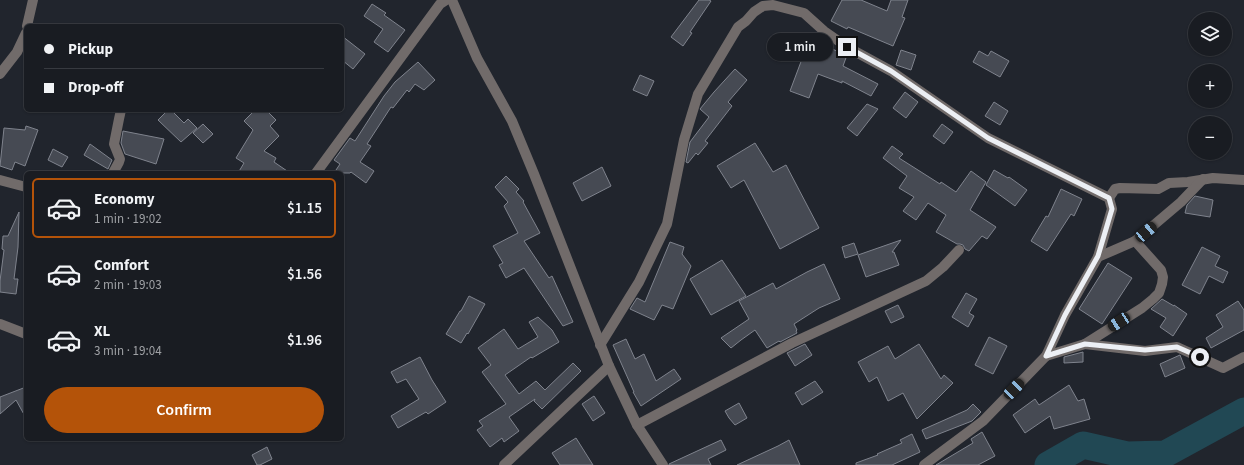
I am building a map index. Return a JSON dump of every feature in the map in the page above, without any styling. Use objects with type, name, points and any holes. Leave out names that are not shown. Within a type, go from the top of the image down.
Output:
[{"type":"street","points":[[27,24],[33,0]]},
{"type":"street","points":[[317,171],[410,43],[440,4],[446,0]]},
{"type":"street","points":[[452,0],[477,58],[512,121],[609,366],[637,425],[664,465]]},
{"type":"street","points":[[600,345],[639,282],[667,224],[684,140],[698,94],[738,27],[763,6],[772,5],[804,13],[824,31],[847,47],[891,71],[988,138],[1109,198],[1112,209],[1098,256],[1065,315],[1046,356],[982,421],[924,465]]},
{"type":"street","points":[[0,74],[17,52],[24,37]]},
{"type":"street","points":[[114,171],[120,159],[114,144],[120,112]]},
{"type":"street","points":[[1109,198],[1115,189],[1158,189],[1169,183],[1214,178],[1244,180]]},
{"type":"street","points":[[1098,256],[1135,242],[1181,202],[1203,179]]},
{"type":"street","points":[[0,180],[24,186]]},
{"type":"street","points":[[1046,356],[1085,344],[1142,308],[1153,300],[1159,293],[1163,276],[1161,270],[1135,242]]},
{"type":"street","points":[[637,425],[792,343],[926,281],[943,267],[959,250]]},
{"type":"street","points":[[0,324],[24,333]]},
{"type":"street","points":[[1085,344],[1145,350],[1177,347],[1223,368],[1244,357]]},
{"type":"street","points":[[504,465],[609,366]]},
{"type":"building","points":[[699,0],[711,1],[690,32],[692,33],[683,46],[671,37]]},
{"type":"building","points":[[842,0],[861,0],[887,11],[891,0],[908,0],[902,17],[905,18],[893,46],[848,27],[847,29],[831,21]]},
{"type":"building","points":[[372,4],[386,13],[384,15],[405,30],[388,52],[374,42],[383,29],[364,16]]},
{"type":"building","points":[[344,38],[365,54],[353,69],[344,62]]},
{"type":"building","points":[[832,49],[847,55],[843,66],[878,84],[871,96],[842,81],[842,83],[818,74],[809,98],[790,91],[805,51],[827,59]]},
{"type":"building","points":[[901,50],[916,55],[911,70],[896,65]]},
{"type":"building","points":[[979,51],[988,56],[991,51],[1009,61],[1000,77],[973,62]]},
{"type":"building","points":[[418,62],[435,80],[424,90],[415,84],[409,92],[407,90],[393,108],[391,107],[367,144],[371,146],[360,162],[374,171],[366,183],[351,172],[344,173],[344,171],[335,171],[340,164],[334,160],[350,138],[355,141],[384,96],[395,82]]},
{"type":"building","points":[[735,69],[747,80],[728,102],[732,106],[705,141],[708,143],[698,155],[696,153],[688,163],[686,162],[690,142],[709,117],[700,109]]},
{"type":"building","points":[[640,75],[654,81],[647,96],[633,90]]},
{"type":"building","points":[[905,92],[918,102],[906,118],[893,108]]},
{"type":"building","points":[[994,102],[1008,111],[1000,125],[985,116]]},
{"type":"building","points":[[867,104],[878,109],[857,136],[847,128]]},
{"type":"building","points":[[166,112],[173,112],[184,123],[188,119],[197,128],[181,142],[158,120]]},
{"type":"building","points":[[253,112],[268,112],[276,120],[270,126],[279,136],[264,151],[276,158],[274,162],[287,171],[239,171],[244,163],[236,158],[253,130],[244,121]]},
{"type":"building","points":[[203,124],[213,134],[203,143],[193,133]]},
{"type":"building","points":[[942,124],[953,132],[944,144],[933,136]]},
{"type":"building","points":[[26,126],[38,130],[25,166],[15,162],[12,170],[0,166],[4,128],[25,130]]},
{"type":"building","points":[[123,131],[164,139],[156,164],[125,154],[121,143]]},
{"type":"building","points":[[755,143],[773,172],[786,165],[819,228],[780,249],[744,180],[731,188],[717,166]]},
{"type":"building","points":[[90,144],[112,160],[108,169],[84,155]]},
{"type":"building","points":[[892,146],[903,154],[899,158],[940,184],[941,182],[956,192],[971,171],[986,182],[970,210],[996,227],[987,239],[982,236],[969,251],[965,249],[963,245],[957,244],[936,232],[946,215],[928,203],[916,220],[903,211],[914,197],[899,188],[907,176],[883,158]]},
{"type":"building","points":[[53,149],[68,157],[62,167],[48,160]]},
{"type":"building","points":[[602,167],[611,186],[582,201],[573,183]]},
{"type":"building","points":[[994,170],[1008,178],[1009,177],[1027,190],[1015,206],[986,185]]},
{"type":"building","points":[[506,176],[519,189],[516,192],[524,201],[523,202],[540,233],[524,241],[549,278],[552,276],[573,322],[563,326],[524,268],[506,278],[499,265],[503,263],[493,246],[518,233],[504,206],[508,202],[495,187]]},
{"type":"building","points":[[1061,189],[1082,199],[1074,216],[1071,214],[1047,251],[1031,241],[1046,216],[1048,217]]},
{"type":"building","points":[[1195,196],[1213,200],[1210,217],[1185,213],[1187,205]]},
{"type":"building","points":[[19,212],[18,247],[14,279],[18,279],[16,294],[0,292],[4,250],[2,249],[3,236],[8,236]]},
{"type":"building","points":[[901,240],[892,252],[894,252],[899,265],[866,277],[858,255]]},
{"type":"building","points":[[670,242],[684,247],[682,254],[691,266],[673,309],[662,305],[654,320],[630,309],[637,298],[645,302]]},
{"type":"building","points":[[854,243],[858,254],[845,258],[842,247]]},
{"type":"building","points":[[1202,247],[1220,256],[1215,266],[1228,272],[1223,283],[1209,276],[1200,294],[1182,285]]},
{"type":"building","points":[[722,260],[746,296],[711,315],[690,279]]},
{"type":"building","points":[[1108,263],[1132,278],[1102,324],[1079,309]]},
{"type":"building","points":[[824,264],[840,299],[819,308],[794,324],[797,333],[767,348],[755,330],[731,348],[721,338],[749,319],[739,301],[773,283],[776,289]]},
{"type":"building","points":[[966,293],[977,299],[969,313],[974,316],[968,327],[952,317]]},
{"type":"building","points":[[469,296],[485,304],[468,334],[467,333],[461,343],[446,334]]},
{"type":"building","points":[[1162,299],[1187,314],[1173,336],[1160,327],[1166,318],[1151,309]]},
{"type":"building","points":[[1238,301],[1244,310],[1244,330],[1211,348],[1206,338],[1223,327],[1216,315]]},
{"type":"building","points":[[898,305],[904,317],[891,323],[885,311]]},
{"type":"building","points":[[538,317],[552,330],[559,342],[532,358],[531,357],[505,375],[519,394],[536,381],[545,390],[573,363],[581,371],[542,409],[534,401],[535,399],[509,417],[519,431],[504,442],[502,438],[490,447],[477,430],[483,426],[479,421],[506,404],[482,372],[491,365],[478,348],[504,329],[518,349],[538,337],[529,322]]},
{"type":"building","points":[[989,337],[1007,346],[993,374],[975,365]]},
{"type":"building","points":[[626,339],[635,359],[644,354],[656,381],[674,369],[681,379],[641,406],[633,392],[613,345]]},
{"type":"building","points":[[805,344],[812,355],[795,366],[787,353]]},
{"type":"building","points":[[919,344],[941,379],[944,375],[953,383],[917,419],[903,393],[888,401],[877,377],[869,382],[858,362],[888,346],[895,359]]},
{"type":"building","points":[[1083,352],[1083,362],[1064,363],[1064,357]]},
{"type":"building","points":[[1180,355],[1185,368],[1165,377],[1160,364]]},
{"type":"building","points":[[420,357],[446,402],[428,414],[426,412],[398,428],[391,416],[419,399],[406,379],[397,383],[391,372]]},
{"type":"building","points":[[815,381],[823,392],[802,405],[795,393]]},
{"type":"building","points":[[1069,385],[1078,401],[1084,399],[1090,419],[1054,429],[1050,416],[1025,433],[1013,415],[1035,399],[1039,405]]},
{"type":"building","points":[[24,388],[24,414],[16,400],[0,414],[0,397]]},
{"type":"building","points":[[594,396],[605,413],[593,421],[582,404]]},
{"type":"building","points":[[739,403],[747,418],[735,425],[725,411]]},
{"type":"building","points":[[973,404],[981,412],[972,421],[926,439],[922,430],[967,410]]},
{"type":"building","points":[[982,432],[995,456],[978,465],[936,465],[973,443],[971,439]]},
{"type":"building","points":[[912,434],[920,452],[892,465],[856,465],[856,463],[878,455],[877,454],[902,443],[900,440]]},
{"type":"building","points":[[576,438],[593,465],[560,465],[552,453]]},
{"type":"building","points":[[721,440],[726,450],[708,459],[711,465],[669,465],[669,464]]},
{"type":"building","points":[[789,440],[800,465],[737,465],[778,446]]},
{"type":"building","points":[[267,447],[272,459],[257,465],[252,455]]},
{"type":"waterway","points":[[1048,465],[1083,445],[1127,455],[1165,454],[1244,411]]},
{"type":"route","points":[[847,47],[891,71],[988,138],[1109,198],[1112,209],[1098,256],[1065,315],[1046,356],[1085,344],[1145,350],[1177,347],[1200,357]]}]
